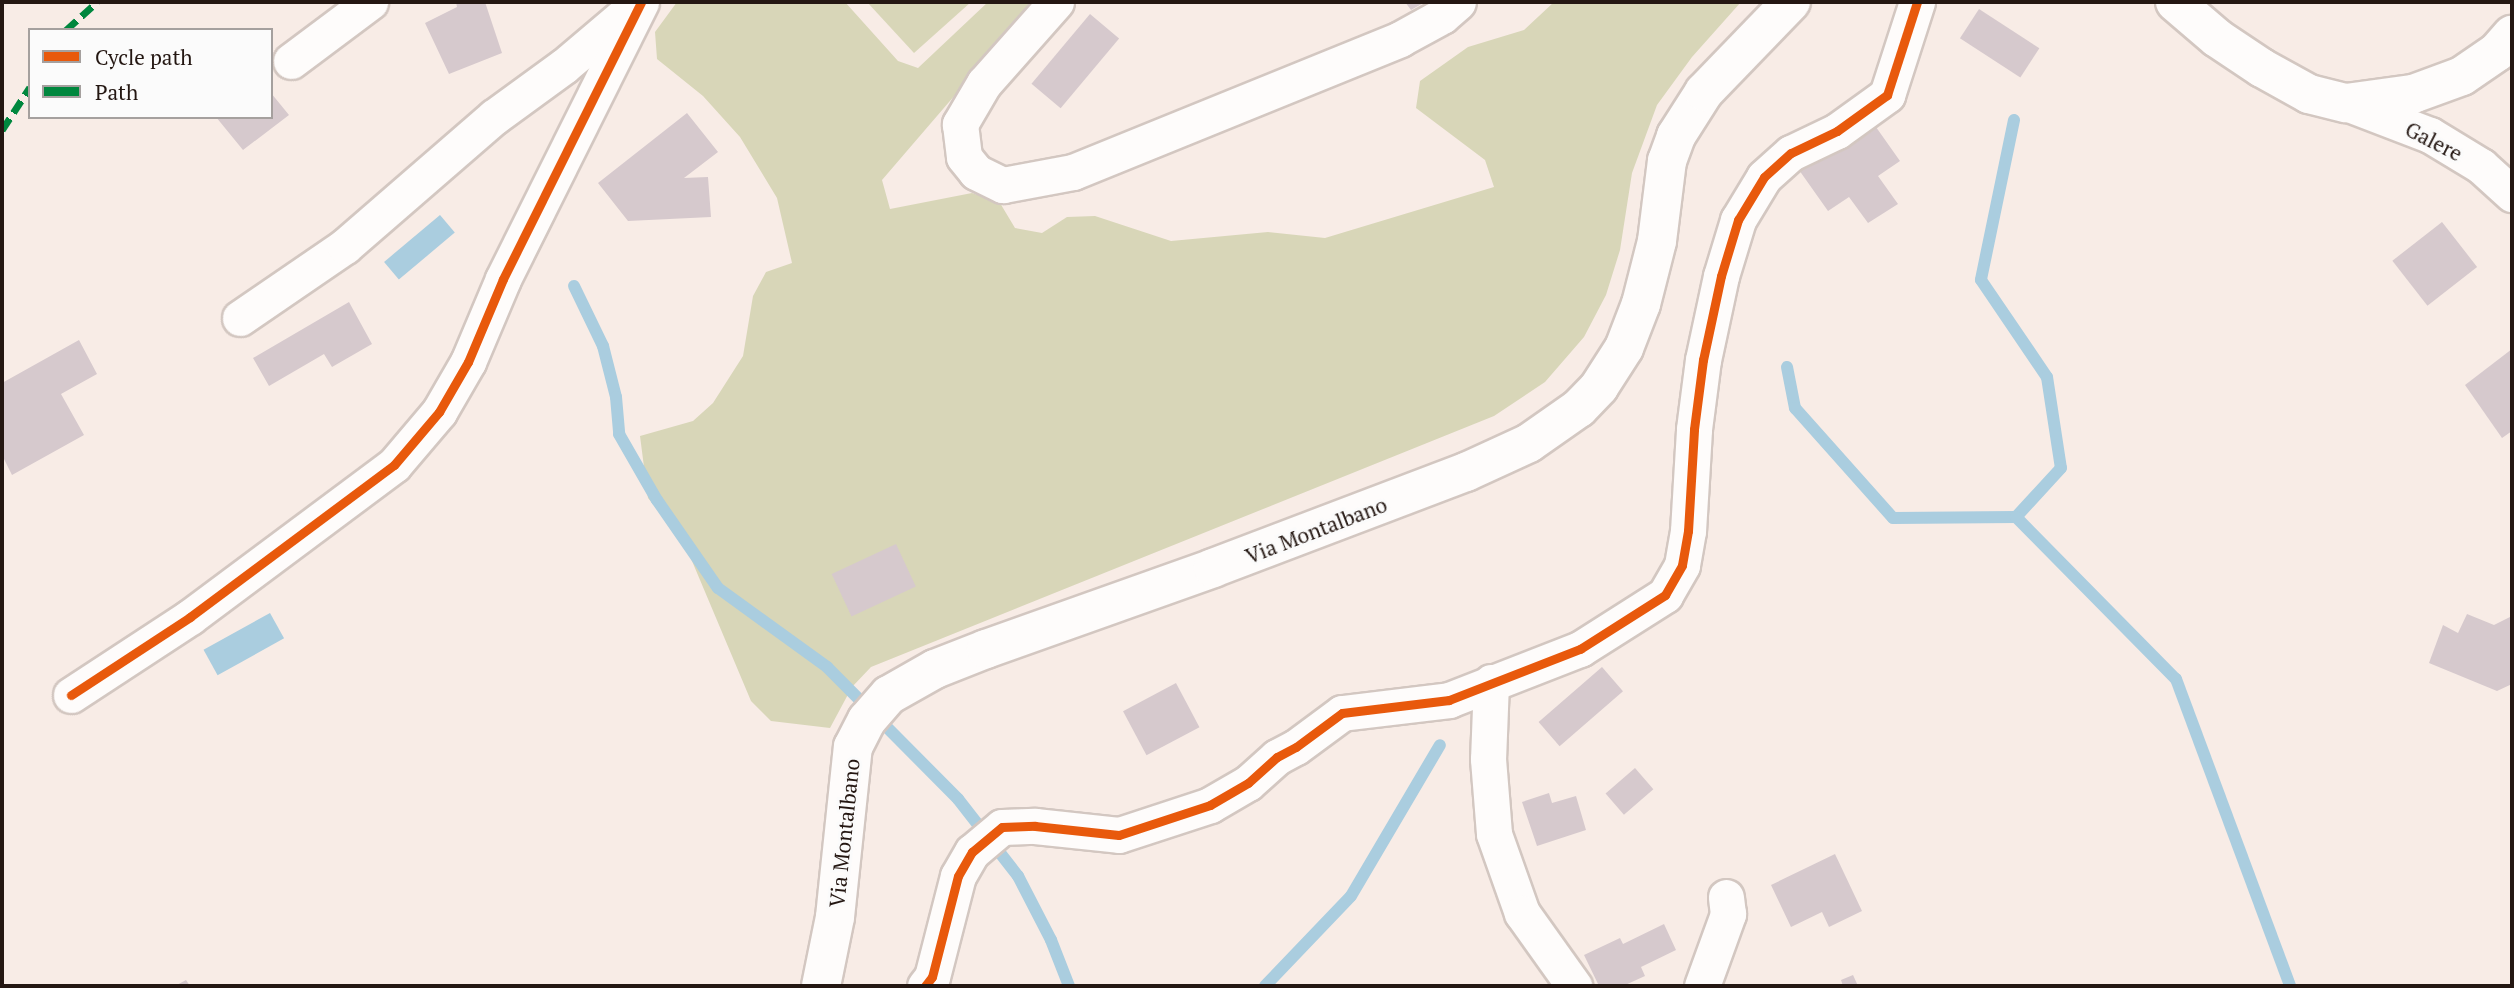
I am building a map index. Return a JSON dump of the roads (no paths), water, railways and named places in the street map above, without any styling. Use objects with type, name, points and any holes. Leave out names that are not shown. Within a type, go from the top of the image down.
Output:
[{"type":"street","points":[[291,61],[370,2]]},
{"type":"street","points":[[240,318],[345,246],[494,117],[564,66],[640,2]]},
{"type":"street","points":[[71,695],[190,617],[394,465],[439,412],[468,362],[503,279],[640,2]]},
{"type":"street","points":[[1056,2],[984,83],[960,124],[964,157],[976,172],[1003,185],[1073,172],[1400,39],[1442,16],[1458,2]]},
{"type":"street","name":"Via Montalbano","points":[[821,986],[835,917],[853,747],[867,720],[889,695],[935,669],[973,654],[1213,568],[1466,472],[1529,443],[1579,408],[1599,387],[1624,348],[1641,304],[1657,241],[1668,161],[1676,136],[1704,92],[1791,2]]},
{"type":"street","points":[[925,986],[932,977],[958,876],[972,852],[1002,827],[1035,826],[1119,835],[1210,805],[1248,783],[1277,757],[1296,747],[1342,712],[1449,700],[1580,649],[1665,595],[1682,565],[1703,360],[1721,276],[1738,220],[1764,177],[1791,153],[1837,131],[1887,94],[1917,2]]},
{"type":"street","points":[[2175,2],[2217,38],[2262,68],[2309,94],[2346,103],[2413,94],[2462,76],[2497,52],[2512,34]]},
{"type":"street","name":"Galere","points":[[2346,103],[2430,135],[2481,166],[2512,194]]},
{"type":"street","points":[[1491,682],[1488,759],[1494,834],[1522,913],[1574,986]]},
{"type":"street","points":[[1702,986],[1728,914],[1726,897]]},
{"type":"water","points":[[440,215],[455,233],[399,280],[384,262]]},
{"type":"water","points":[[270,613],[284,638],[218,675],[204,650]]},
{"type":"waterway","points":[[2014,120],[1981,280],[2047,377],[2061,468],[2016,517]]},
{"type":"waterway","points":[[574,286],[603,346],[616,397],[619,434],[657,500],[718,588],[827,667],[958,799],[1018,876],[1051,940],[1069,986]]},
{"type":"waterway","points":[[1787,367],[1795,408],[1893,518],[2016,517],[2176,679],[2290,986]]},
{"type":"waterway","points":[[1265,986],[1351,896],[1440,745]]}]
